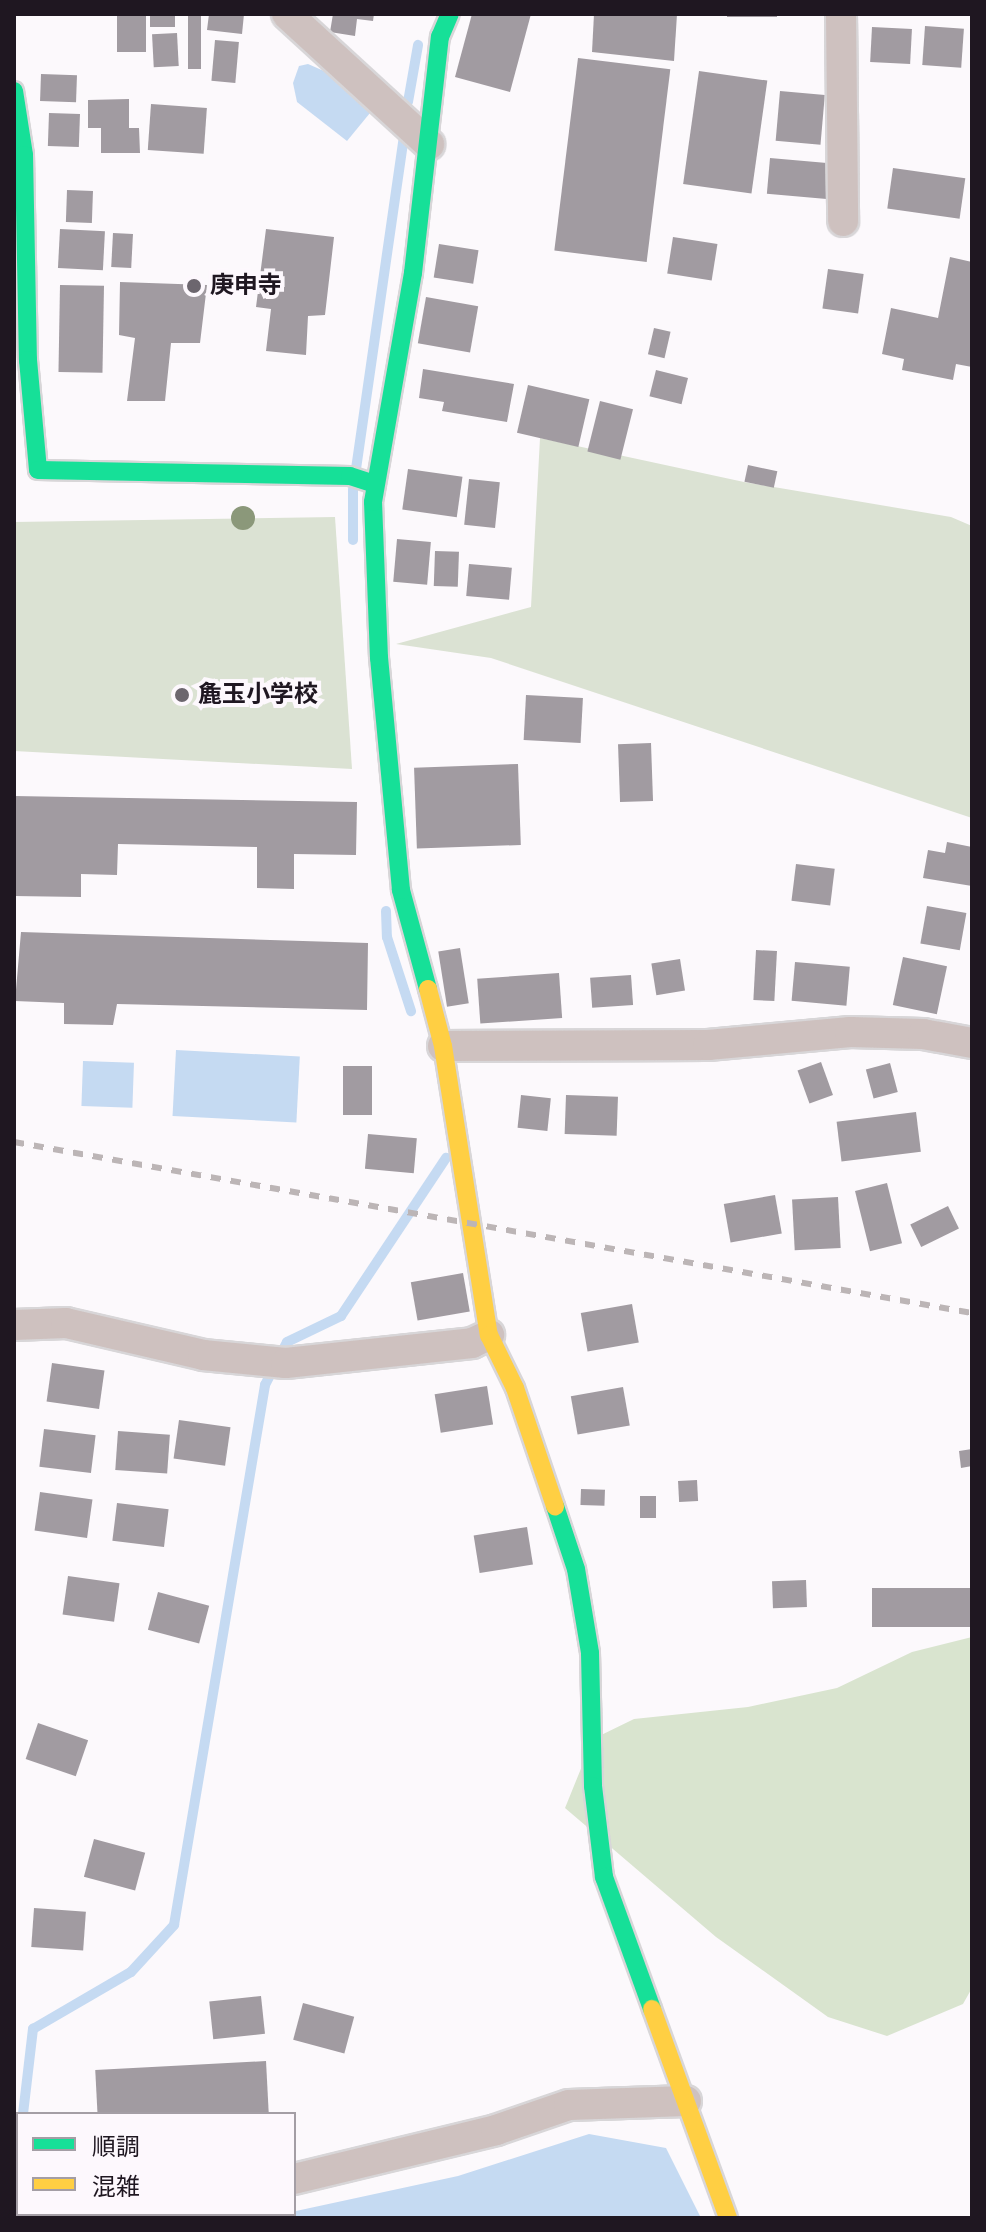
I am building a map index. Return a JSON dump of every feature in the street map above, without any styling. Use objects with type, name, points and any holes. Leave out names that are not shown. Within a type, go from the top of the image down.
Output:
[{"type":"street","points":[[287,14],[429,144]]},
{"type":"street","points":[[450,14],[440,37],[413,273],[364,481],[401,890],[443,1046],[489,1335],[520,1402],[576,1569],[590,1653],[593,1786],[604,1877],[728,2218]]},
{"type":"street","points":[[841,14],[843,221]]},
{"type":"street","points":[[14,91],[26,328],[26,470],[364,481]]},
{"type":"street","points":[[443,1046],[708,1045],[850,1032],[923,1034],[972,1043]]},
{"type":"street","points":[[14,1325],[66,1323],[203,1355],[286,1363],[472,1343],[489,1335]]},
{"type":"street","points":[[296,2179],[496,2130],[569,2105],[686,2101]]},
{"type":"green space","points":[[540,438],[744,482],[951,517],[972,526],[972,818],[491,658],[396,644],[531,607]]},
{"type":"green space","points":[[335,517],[352,769],[14,751],[14,522]]},
{"type":"green space","points":[[972,1637],[972,1988],[963,2004],[887,2036],[828,2017],[716,1937],[565,1808],[593,1739],[634,1719],[748,1707],[837,1688],[912,1652]]},
{"type":"water","points":[[308,64],[324,71],[370,113],[347,141],[297,102],[293,83],[299,66]]},
{"type":"water","points":[[176,1050],[300,1056],[296,1122],[173,1116]]},
{"type":"water","points":[[83,1061],[134,1063],[132,1108],[81,1106]]},
{"type":"water","points":[[589,2134],[666,2148],[701,2218],[285,2218],[296,2216],[296,2211],[458,2176]]},
{"type":"building","points":[[117,14],[146,14],[146,52],[117,52]]},
{"type":"building","points":[[150,14],[175,14],[175,27],[150,27]]},
{"type":"building","points":[[188,14],[201,14],[201,69],[188,69]]},
{"type":"building","points":[[209,14],[244,14],[242,34],[207,30]]},
{"type":"building","points":[[333,14],[374,14],[373,21],[357,19],[355,36],[330,32]]},
{"type":"building","points":[[472,14],[531,14],[510,92],[455,77]]},
{"type":"building","points":[[594,14],[677,14],[674,61],[592,52]]},
{"type":"building","points":[[727,14],[777,14],[777,17],[727,17]]},
{"type":"building","points":[[925,26],[964,29],[961,68],[922,65]]},
{"type":"building","points":[[872,27],[912,29],[910,64],[870,62]]},
{"type":"building","points":[[177,33],[179,66],[154,67],[152,34]]},
{"type":"building","points":[[215,40],[239,42],[235,83],[211,81]]},
{"type":"building","points":[[578,58],[670,69],[647,262],[554,251]]},
{"type":"building","points":[[699,71],[767,81],[751,193],[683,184]]},
{"type":"building","points":[[41,74],[77,75],[76,102],[40,101]]},
{"type":"building","points":[[780,91],[825,95],[820,145],[776,141]]},
{"type":"building","points":[[129,99],[129,128],[139,128],[140,153],[101,153],[101,128],[88,128],[88,100]]},
{"type":"building","points":[[151,104],[207,108],[204,154],[148,150]]},
{"type":"building","points":[[49,113],[80,114],[79,147],[48,146]]},
{"type":"building","points":[[770,158],[830,163],[827,199],[767,194]]},
{"type":"building","points":[[893,168],[965,178],[960,219],[887,209]]},
{"type":"building","points":[[67,190],[93,191],[92,223],[66,222]]},
{"type":"building","points":[[60,229],[105,231],[103,270],[58,268]]},
{"type":"building","points":[[266,229],[334,237],[325,315],[308,316],[306,355],[266,351],[271,309],[256,307]]},
{"type":"building","points":[[113,233],[133,234],[131,268],[111,267]]},
{"type":"building","points":[[673,237],[717,244],[712,281],[667,274]]},
{"type":"building","points":[[439,244],[479,250],[473,284],[434,278]]},
{"type":"building","points":[[950,257],[972,262],[972,367],[956,364],[953,380],[902,370],[904,359],[882,354],[891,308],[938,318]]},
{"type":"building","points":[[828,269],[864,274],[858,314],[822,309]]},
{"type":"building","points":[[120,282],[207,285],[200,343],[171,343],[165,401],[127,401],[135,338],[119,335]]},
{"type":"building","points":[[60,285],[104,286],[102,373],[58,372]]},
{"type":"building","points":[[426,297],[478,306],[470,352],[418,343]]},
{"type":"building","points":[[654,328],[671,332],[664,358],[648,354]]},
{"type":"building","points":[[423,369],[514,384],[507,422],[442,411],[444,402],[419,398]]},
{"type":"building","points":[[656,370],[688,378],[681,404],[649,396]]},
{"type":"building","points":[[528,385],[589,399],[578,447],[517,433]]},
{"type":"building","points":[[600,401],[633,409],[620,460],[587,451]]},
{"type":"building","points":[[748,465],[777,471],[774,488],[744,482]]},
{"type":"building","points":[[408,469],[462,477],[457,517],[402,510]]},
{"type":"building","points":[[469,479],[500,482],[495,528],[464,525]]},
{"type":"building","points":[[397,539],[431,542],[427,585],[393,582]]},
{"type":"building","points":[[435,551],[459,552],[458,587],[434,586]]},
{"type":"building","points":[[469,564],[512,568],[509,600],[466,596]]},
{"type":"building","points":[[526,695],[583,698],[581,743],[524,740]]},
{"type":"building","points":[[651,743],[653,801],[620,802],[618,744]]},
{"type":"building","points":[[518,764],[521,845],[417,849],[414,768]]},
{"type":"building","points":[[14,796],[357,802],[356,855],[294,854],[294,889],[257,888],[257,847],[118,844],[117,875],[81,874],[81,897],[14,896]]},
{"type":"building","points":[[947,842],[972,847],[972,886],[923,878],[928,850],[945,853]]},
{"type":"building","points":[[796,864],[835,869],[830,905],[791,901]]},
{"type":"building","points":[[927,906],[966,913],[960,950],[920,943]]},
{"type":"building","points":[[21,932],[368,943],[367,1010],[117,1004],[113,1025],[64,1024],[64,1003],[15,1001]]},
{"type":"building","points":[[460,948],[469,1003],[447,1007],[438,951]]},
{"type":"building","points":[[756,950],[777,951],[774,1001],[753,1000]]},
{"type":"building","points":[[903,957],[947,966],[937,1014],[893,1005]]},
{"type":"building","points":[[680,959],[685,991],[656,995],[651,964]]},
{"type":"building","points":[[795,962],[850,967],[846,1006],[792,1001]]},
{"type":"building","points":[[559,973],[562,1018],[480,1024],[477,979]]},
{"type":"building","points":[[631,975],[633,1005],[592,1008],[590,978]]},
{"type":"building","points":[[821,1062],[833,1095],[809,1103],[798,1071]]},
{"type":"building","points":[[890,1063],[898,1092],[874,1098],[866,1069]]},
{"type":"building","points":[[343,1066],[372,1066],[372,1115],[343,1115]]},
{"type":"building","points":[[521,1095],[551,1098],[547,1131],[518,1128]]},
{"type":"building","points":[[566,1095],[618,1097],[617,1136],[565,1134]]},
{"type":"building","points":[[916,1112],[921,1152],[841,1161],[837,1122]]},
{"type":"building","points":[[368,1134],[417,1138],[414,1173],[365,1169]]},
{"type":"building","points":[[887,1183],[902,1243],[870,1251],[855,1191]]},
{"type":"building","points":[[775,1195],[782,1233],[731,1242],[724,1204]]},
{"type":"building","points":[[838,1197],[841,1248],[795,1250],[792,1199]]},
{"type":"building","points":[[948,1206],[959,1228],[921,1247],[910,1224]]},
{"type":"building","points":[[463,1273],[470,1311],[418,1321],[411,1282]]},
{"type":"building","points":[[632,1304],[639,1342],[588,1351],[581,1313]]},
{"type":"building","points":[[52,1363],[104,1370],[99,1409],[47,1402]]},
{"type":"building","points":[[487,1386],[493,1425],[441,1433],[435,1394]]},
{"type":"building","points":[[623,1387],[630,1425],[578,1435],[571,1396]]},
{"type":"building","points":[[179,1420],[230,1427],[225,1466],[174,1459]]},
{"type":"building","points":[[44,1429],[96,1435],[91,1473],[39,1467]]},
{"type":"building","points":[[118,1431],[170,1435],[167,1474],[115,1470]]},
{"type":"building","points":[[972,1449],[972,1466],[961,1468],[959,1451]]},
{"type":"building","points":[[697,1480],[698,1501],[679,1502],[678,1481]]},
{"type":"building","points":[[581,1489],[605,1490],[604,1506],[580,1505]]},
{"type":"building","points":[[40,1492],[92,1499],[87,1538],[35,1531]]},
{"type":"building","points":[[640,1496],[656,1496],[656,1518],[640,1518]]},
{"type":"building","points":[[117,1503],[169,1509],[164,1547],[112,1541]]},
{"type":"building","points":[[527,1527],[533,1565],[480,1573],[474,1535]]},
{"type":"building","points":[[68,1576],[119,1583],[114,1622],[63,1615]]},
{"type":"building","points":[[806,1580],[807,1607],[773,1608],[772,1581]]},
{"type":"building","points":[[872,1588],[972,1588],[972,1627],[872,1627]]},
{"type":"building","points":[[158,1592],[209,1606],[199,1643],[148,1630]]},
{"type":"building","points":[[38,1723],[88,1740],[76,1776],[26,1759]]},
{"type":"building","points":[[94,1839],[145,1853],[135,1890],[84,1877]]},
{"type":"building","points":[[34,1908],[86,1912],[83,1951],[31,1947]]},
{"type":"building","points":[[261,1996],[265,2034],[213,2039],[209,2001]]},
{"type":"building","points":[[303,2003],[354,2017],[344,2053],[293,2040]]},
{"type":"building","points":[[266,2061],[269,2112],[97,2112],[95,2070]]},
{"type":"waterway","points":[[408,102],[418,45]]},
{"type":"waterway","points":[[356,469],[404,137]]},
{"type":"waterway","points":[[353,489],[353,540]]},
{"type":"waterway","points":[[386,911],[387,937],[411,1011]]},
{"type":"waterway","points":[[23,2112],[33,2029],[131,1972],[174,1925],[265,1385],[287,1342],[341,1316],[446,1158]]},
{"type":"railway","points":[[14,1142],[972,1313]]},
{"type":"traffic: fast","points":[[428,989],[401,890],[379,658],[373,502],[413,273],[440,37],[450,14]]},
{"type":"traffic: fast","points":[[14,91],[24,155],[28,360],[38,470],[350,476],[375,484]]},
{"type":"traffic: fast","points":[[555,1506],[576,1569],[590,1653],[593,1786],[604,1877],[652,2009]]},
{"type":"traffic: slow","points":[[428,989],[443,1046],[489,1335],[515,1388],[555,1506]]},
{"type":"traffic: slow","points":[[652,2009],[728,2218]]},
{"type":"place","name":"庚申寺","points":[[194,286]]},
{"type":"place","name":"麁玉小学校","points":[[182,695]]}]
